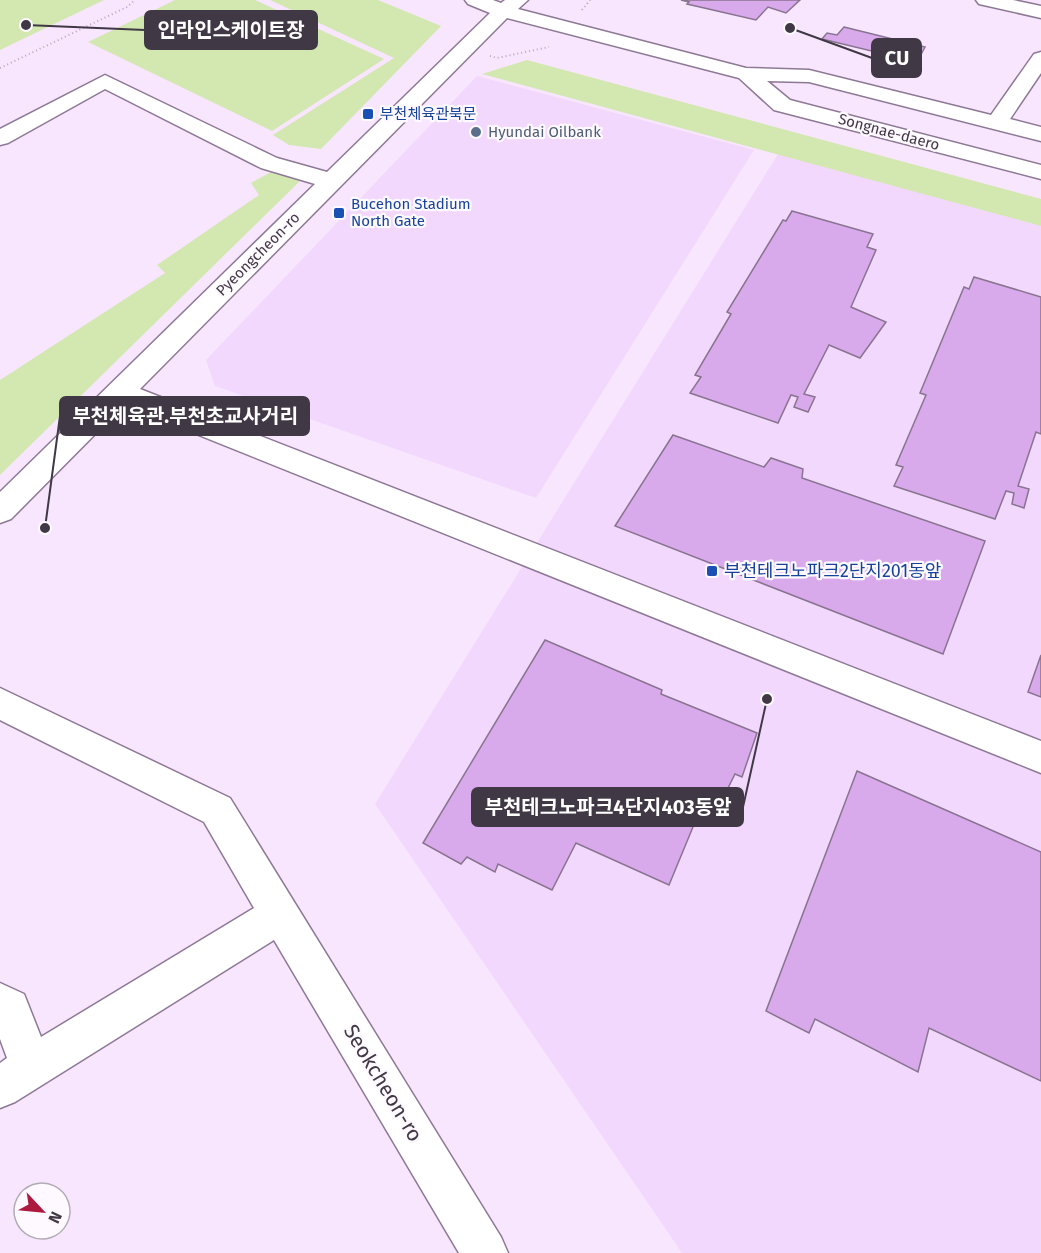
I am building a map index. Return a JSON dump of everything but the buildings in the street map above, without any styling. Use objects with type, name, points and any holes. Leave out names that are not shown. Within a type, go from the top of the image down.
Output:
[{"type":"street","name":"Songnae-daero","points":[[476,0],[511,5],[567,29],[746,74],[809,76],[1041,134]]},
{"type":"street","points":[[986,0],[1041,12]]},
{"type":"street","name":"Pyeongcheon-ro","points":[[0,511],[511,5]]},
{"type":"street","points":[[996,123],[1041,58]]},
{"type":"street","name":"Songnae-daero","points":[[746,74],[782,105],[1041,172]]},
{"type":"street","points":[[0,138],[105,81],[269,163],[332,181]]},
{"type":"street","points":[[120,392],[1041,757]]},
{"type":"street","name":"Seokcheon-ro","points":[[0,704],[217,810],[477,1249]]},
{"type":"street","points":[[0,1004],[9,1009],[16,1077],[280,914]]},
{"type":"path","points":[[0,68],[127,7],[135,0]]},
{"type":"path","points":[[464,50],[498,58],[554,45],[590,0]]},
{"type":"shaded area","points":[[477,76],[754,150],[536,498],[215,386],[206,360]]},
{"type":"shaded area","points":[[778,154],[1041,226],[1041,1253],[682,1253],[375,804]]},
{"type":"green space","points":[[0,0],[104,0],[0,50]]},
{"type":"green space","points":[[175,0],[255,0],[384,59],[272,131],[88,42]]},
{"type":"green space","points":[[270,0],[378,0],[441,26],[321,149],[289,145],[273,135],[394,58]]},
{"type":"green space","points":[[527,60],[1041,199],[1041,226],[482,74]]},
{"type":"green space","points":[[271,172],[300,181],[0,475],[0,380],[165,273],[157,265],[259,195],[251,183]]},
{"type":"place","name":"인라인스케이트장","points":[[26,25]]},
{"type":"place","name":"CU","points":[[790,28]]},
{"type":"place","name":"부천체육관북문","points":[[368,114]]},
{"type":"place","name":"Hyundai Oilbank","points":[[476,132]]},
{"type":"place","name":"Bucehon Stadium North Gate","points":[[339,213]]},
{"type":"place","name":"부천체육관.부천초교사거리","points":[[45,528]]},
{"type":"place","name":"부천테크노파크2단지201동앞","points":[[712,571]]},
{"type":"place","name":"부천테크노파크4단지403동앞","points":[[767,699]]}]
